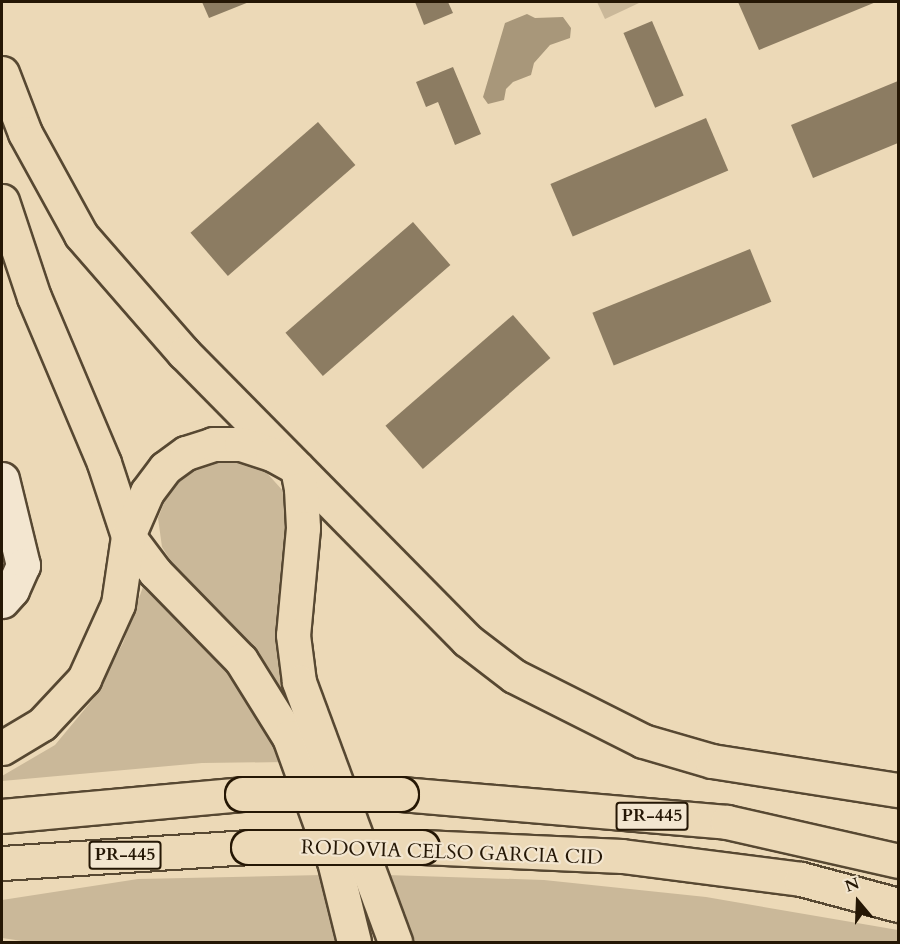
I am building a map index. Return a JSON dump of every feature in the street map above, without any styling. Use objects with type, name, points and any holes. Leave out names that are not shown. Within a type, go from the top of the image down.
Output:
[{"type":"main road","points":[[2,73],[25,132],[81,235],[184,353],[467,640],[514,676],[643,741],[712,761],[898,790]]},
{"type":"main road","points":[[2,201],[34,297],[104,463],[128,536],[155,572],[241,660],[279,716],[334,861],[354,942]]},
{"type":"main road","points":[[2,748],[42,724],[84,680],[118,604],[128,536],[155,478],[186,453],[213,444],[240,444],[272,454],[297,468]]},
{"type":"main road","points":[[297,468],[303,518],[293,635],[295,662],[395,942]]},
{"type":"main road","name":"PR-445","points":[[2,816],[242,794],[401,794],[727,822],[898,861]]},
{"type":"main road","name":"RODOVIA CELSO GARCIA CID","points":[[2,863],[248,847],[422,847],[645,859],[801,879],[898,905]]},
{"type":"street","points":[[2,479],[23,565],[12,590],[2,601]]},
{"type":"shaded area","points":[[597,2],[638,2],[639,3],[605,19]]},
{"type":"shaded area","points":[[527,14],[535,18],[563,17],[571,28],[570,38],[550,45],[534,63],[531,75],[513,82],[506,89],[504,100],[488,104],[483,97],[505,23]]},
{"type":"shaded area","points":[[220,460],[237,460],[266,472],[284,492],[289,504],[287,692],[283,697],[253,650],[219,610],[182,578],[162,547],[158,518],[169,491],[189,470]]},
{"type":"shaded area","points":[[144,584],[216,651],[286,762],[202,763],[2,781],[2,776],[55,745],[94,698],[123,643]]},
{"type":"shaded area","points":[[322,875],[339,942],[29,942],[2,938],[2,900],[138,879]]},
{"type":"shaded area","points":[[387,875],[544,880],[706,897],[898,930],[898,942],[413,942]]},
{"type":"building","points":[[202,2],[249,2],[209,18]]},
{"type":"building","points":[[415,2],[448,2],[453,13],[424,25]]},
{"type":"building","points":[[738,2],[876,2],[759,50]]},
{"type":"building","points":[[652,21],[684,96],[655,108],[623,33]]},
{"type":"building","points":[[453,67],[481,134],[455,145],[438,102],[426,107],[416,82]]},
{"type":"building","points":[[898,81],[898,143],[813,178],[791,125]]},
{"type":"building","points":[[706,118],[728,170],[573,237],[550,184]]},
{"type":"building","points":[[318,122],[355,165],[228,276],[190,233]]},
{"type":"building","points":[[413,222],[450,265],[323,376],[285,333]]},
{"type":"building","points":[[750,249],[771,302],[614,366],[592,313]]},
{"type":"building","points":[[513,315],[550,358],[423,469],[385,426]]}]
